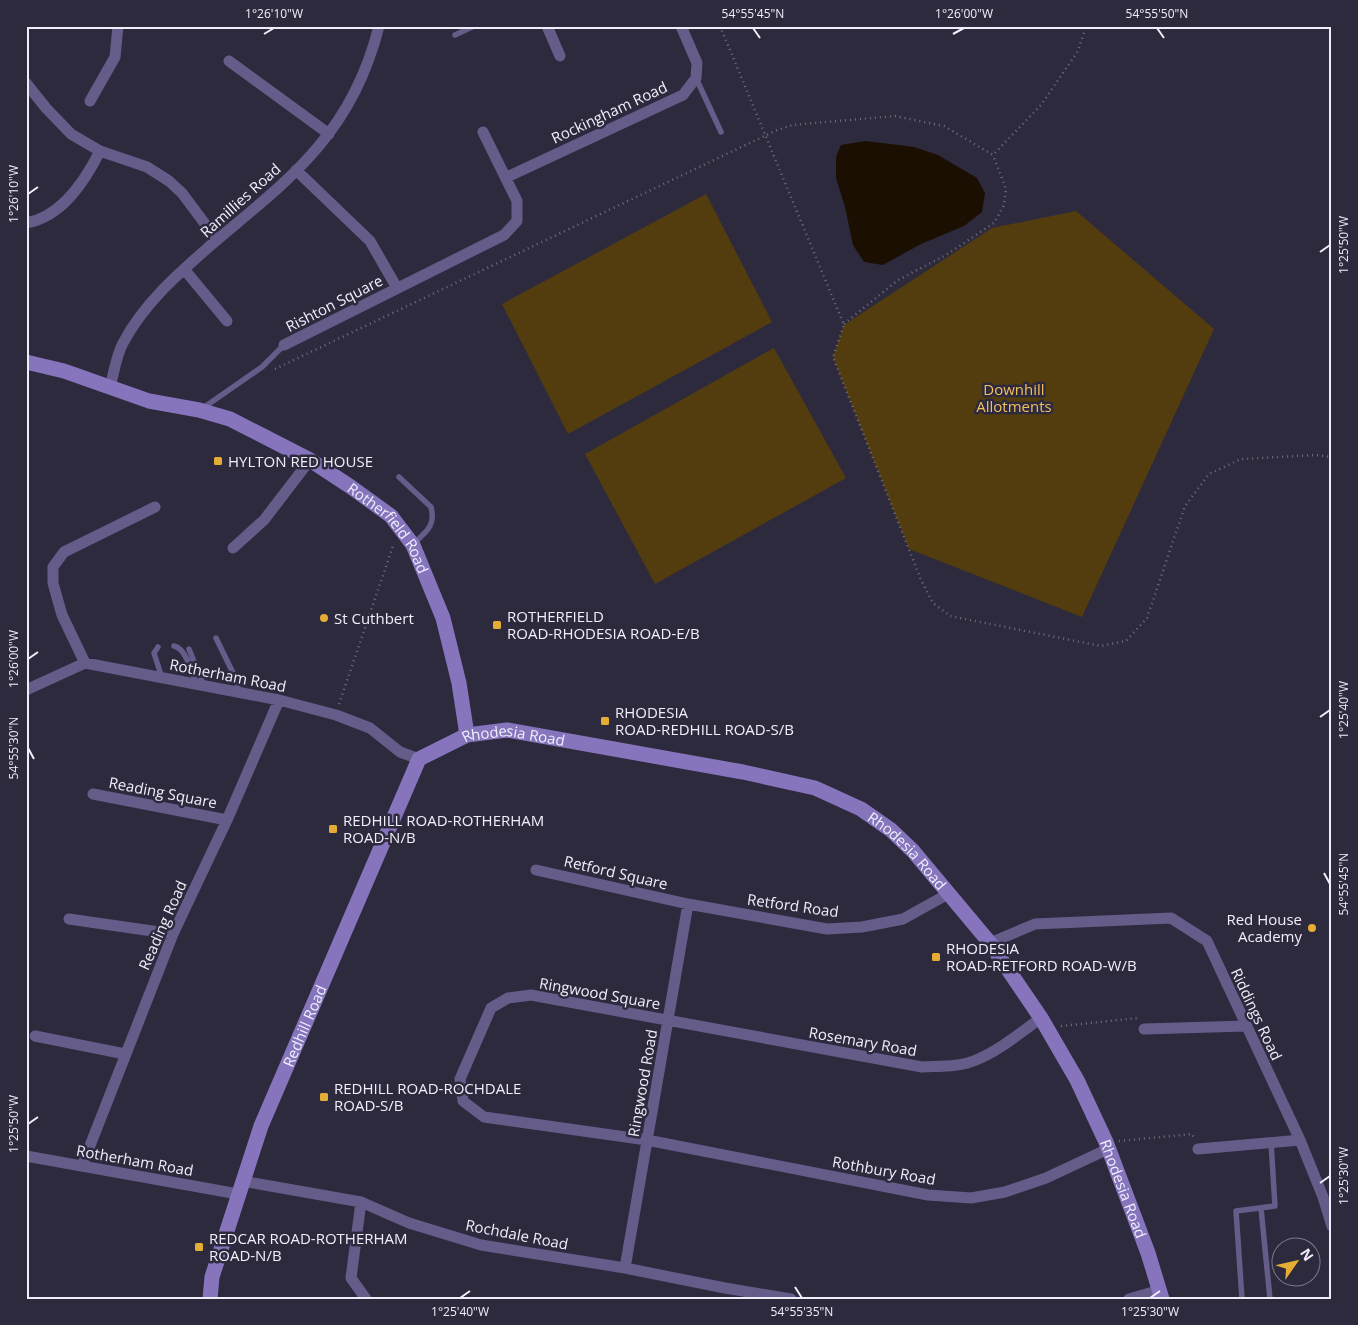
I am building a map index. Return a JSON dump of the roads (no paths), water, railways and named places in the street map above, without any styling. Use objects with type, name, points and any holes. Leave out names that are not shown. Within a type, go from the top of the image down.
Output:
[{"type":"street","points":[[90,101],[115,57],[118,26]]},
{"type":"street","name":"Ramillies Road","points":[[110,387],[122,345],[144,310],[173,278],[296,170],[329,134],[352,98],[369,60],[379,26]]},
{"type":"street","points":[[548,26],[560,56]]},
{"type":"street","points":[[681,26],[697,63],[696,78]]},
{"type":"street","points":[[229,61],[329,134]]},
{"type":"street","name":"Rockingham Road","points":[[507,177],[682,95],[696,78]]},
{"type":"street","points":[[26,84],[70,134],[100,151],[147,167],[168,181],[182,193],[217,240]]},
{"type":"street","name":"Rishton Square","points":[[284,345],[504,235],[517,221],[517,201],[507,177],[483,132]]},
{"type":"street","points":[[26,223],[36,221],[58,208],[74,192],[92,168],[100,151]]},
{"type":"street","name":"Rishton Square","points":[[296,170],[370,240],[397,288]]},
{"type":"street","points":[[184,269],[227,321]]},
{"type":"street","name":"Rotherfield Road","points":[[26,362],[64,371],[149,400],[199,410],[230,419],[310,460],[351,486],[391,516],[413,545],[444,618],[459,683],[467,735]]},
{"type":"street","points":[[233,548],[264,520],[310,460]]},
{"type":"street","points":[[26,690],[85,664],[62,615],[52,583],[52,567],[64,552],[155,507]]},
{"type":"street","name":"Rotherham Road","points":[[85,664],[279,700],[336,715],[370,728],[400,752],[419,758]]},
{"type":"street","name":"Reading Road","points":[[82,1166],[173,934],[227,820],[279,700]]},
{"type":"street","name":"Rhodesia Road","points":[[419,758],[467,735],[506,730],[743,772],[814,788],[861,809],[891,830],[913,851],[990,943],[1044,1023],[1077,1080],[1107,1145],[1148,1253],[1161,1295]]},
{"type":"street","name":"Redhill Road","points":[[210,1299],[212,1277],[260,1126],[419,758]]},
{"type":"street","name":"Reading Square","points":[[93,794],[227,820]]},
{"type":"street","name":"Retford Square","points":[[536,870],[688,904]]},
{"type":"street","name":"Retford Road","points":[[688,904],[827,928],[862,927],[903,919],[948,894]]},
{"type":"street","name":"Ringwood Road","points":[[625,1268],[688,904]]},
{"type":"street","points":[[70,918],[173,934]]},
{"type":"street","name":"Riddings Road","points":[[990,943],[1034,924],[1171,918],[1207,941],[1300,1140],[1323,1197],[1332,1226]]},
{"type":"street","name":"Ringwood Square","points":[[647,1140],[484,1117],[463,1101],[460,1079],[491,1008],[508,998],[531,995],[668,1021]]},
{"type":"street","name":"Rosemary Road","points":[[668,1021],[922,1067],[948,1066],[975,1060],[1044,1023]]},
{"type":"street","points":[[1144,1029],[1246,1026]]},
{"type":"street","points":[[35,1036],[125,1054]]},
{"type":"street","name":"Rothbury Road","points":[[647,1140],[928,1195],[971,1198],[1004,1192],[1046,1178],[1107,1145]]},
{"type":"street","points":[[1198,1148],[1300,1140]]},
{"type":"street","name":"Rotherham Road","points":[[26,1156],[82,1166],[240,1187]]},
{"type":"street","name":"Rochdale Road","points":[[240,1187],[361,1202],[409,1223],[481,1245],[625,1268],[790,1299]]},
{"type":"street","points":[[361,1202],[351,1278],[366,1299]]},
{"type":"street","points":[[1129,1299],[1161,1295]]},
{"type":"lane","points":[[455,35],[474,26]]},
{"type":"lane","points":[[696,78],[721,132]]},
{"type":"lane","points":[[199,410],[262,367],[284,345]]},
{"type":"lane","points":[[399,477],[430,507],[432,512],[430,529],[413,545]]},
{"type":"lane","points":[[216,638],[236,679],[239,693]]},
{"type":"lane","points":[[174,646],[181,650],[200,685]]},
{"type":"lane","points":[[158,647],[154,653],[162,678]]},
{"type":"lane","points":[[189,649],[200,673],[200,685]]},
{"type":"lane","points":[[1242,1299],[1236,1211],[1275,1206],[1271,1142]]},
{"type":"lane","points":[[1261,1208],[1270,1299]]},
{"type":"place","name":"HYLTON RED HOUSE","points":[[218,461]]},
{"type":"place","name":"St Cuthbert","points":[[324,618]]},
{"type":"place","name":"ROTHERFIELD ROAD-RHODESIA ROAD-E/B","points":[[497,625]]},
{"type":"place","name":"RHODESIA ROAD-REDHILL ROAD-S/B","points":[[605,721]]},
{"type":"place","name":"REDHILL ROAD-ROTHERHAM ROAD-N/B","points":[[333,829]]},
{"type":"place","name":"Red House Academy","points":[[1312,928]]},
{"type":"place","name":"RHODESIA ROAD-RETFORD ROAD-W/B","points":[[936,957]]},
{"type":"place","name":"REDHILL ROAD-ROCHDALE ROAD-S/B","points":[[324,1097]]},
{"type":"place","name":"REDCAR ROAD-ROTHERHAM ROAD-N/B","points":[[199,1247]]},
{"type":"park label","name":"Downhill Allotments","points":[[1014,398]]}]
